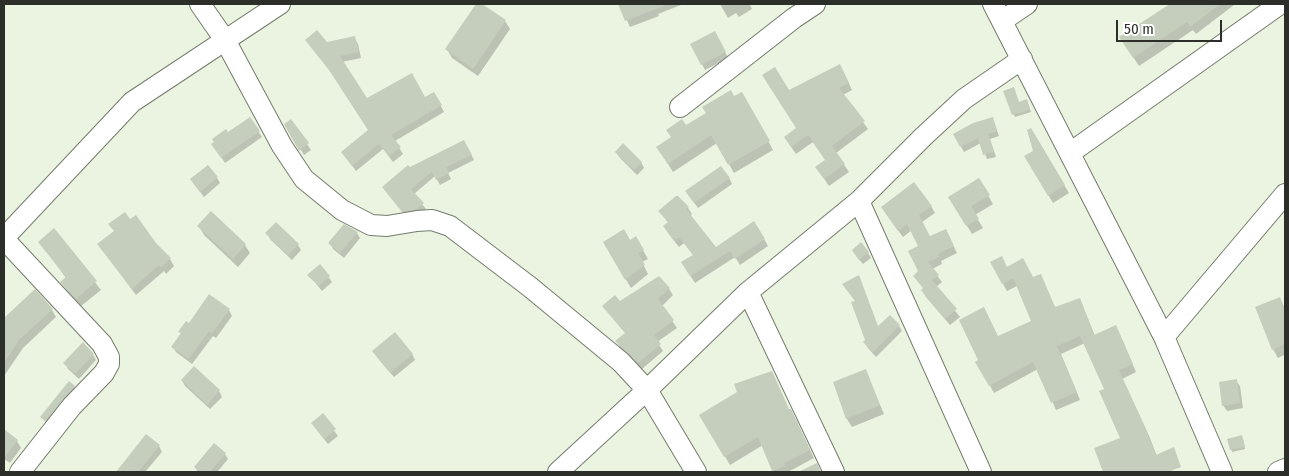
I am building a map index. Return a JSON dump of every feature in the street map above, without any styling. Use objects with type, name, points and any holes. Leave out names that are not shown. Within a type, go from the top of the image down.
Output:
[{"type":"street","points":[[200,4],[225,40],[282,146],[304,179],[342,210],[372,225],[387,226],[432,220],[450,226],[565,315],[621,362],[647,390],[696,472]]},
{"type":"street","points":[[20,472],[72,406],[104,373],[109,364],[109,356],[102,344],[4,239],[132,102],[280,4]]},
{"type":"street","points":[[680,107],[790,11],[815,4]]},
{"type":"street","points":[[1027,4],[997,12],[1164,337],[1222,472]]},
{"type":"street","points":[[1070,153],[1280,4]]},
{"type":"street","points":[[558,472],[647,390],[748,292],[859,201],[964,99],[1022,59]]},
{"type":"street","points":[[1164,337],[1285,194]]},
{"type":"street","points":[[859,201],[982,472]]},
{"type":"street","points":[[748,292],[834,472]]},
{"type":"street","points":[[1278,472],[1285,469]]},
{"type":"building","points":[[476,4],[482,4],[506,20],[473,69],[445,49]]},
{"type":"building","points":[[618,4],[666,4],[666,5],[625,21]]},
{"type":"building","points":[[1170,4],[1220,4],[1190,27],[1187,22],[1133,58],[1119,37]]},
{"type":"building","points":[[317,30],[327,42],[355,36],[359,52],[340,56],[367,98],[412,73],[425,97],[434,92],[442,105],[391,135],[401,147],[389,156],[379,144],[352,166],[341,152],[368,130],[329,70],[305,40]]},
{"type":"building","points":[[715,31],[726,52],[701,65],[690,44]]},
{"type":"building","points":[[840,64],[849,83],[839,88],[865,121],[832,146],[845,164],[824,179],[815,167],[825,160],[808,135],[791,147],[784,137],[796,128],[762,75],[775,67],[789,90]]},
{"type":"building","points":[[1014,87],[1019,102],[1027,99],[1030,110],[1012,115],[1003,91]]},
{"type":"building","points":[[731,90],[734,96],[742,92],[770,141],[728,165],[711,135],[668,164],[656,147],[671,137],[666,130],[682,119],[686,125],[706,113],[702,107]]},
{"type":"building","points":[[250,117],[260,131],[221,158],[211,144],[214,142],[212,139],[226,129],[228,132]]},
{"type":"building","points":[[993,117],[997,131],[988,134],[994,152],[983,155],[978,138],[960,147],[953,134],[973,123]]},
{"type":"building","points":[[291,119],[309,143],[299,151],[284,124]]},
{"type":"building","points":[[1031,128],[1065,185],[1048,196],[1024,156],[1033,151],[1027,130]]},
{"type":"building","points":[[464,140],[472,155],[446,167],[449,173],[436,180],[432,172],[411,189],[424,203],[417,209],[402,212],[382,187],[408,165],[410,167]]},
{"type":"building","points":[[623,143],[642,162],[634,170],[615,152]]},
{"type":"building","points":[[208,165],[218,177],[200,192],[190,179]]},
{"type":"building","points":[[721,166],[730,178],[694,203],[685,191]]},
{"type":"building","points":[[979,178],[990,195],[971,206],[979,219],[966,226],[948,197]]},
{"type":"building","points":[[914,182],[932,206],[919,215],[930,236],[946,229],[954,246],[938,254],[940,257],[928,262],[939,275],[932,280],[957,309],[945,319],[921,290],[923,288],[913,276],[918,271],[908,251],[918,246],[907,224],[898,231],[881,207]]},
{"type":"building","points":[[676,196],[689,207],[686,209],[716,247],[754,221],[765,239],[735,259],[730,251],[690,276],[681,262],[693,255],[679,237],[674,241],[663,226],[668,222],[658,211]]},
{"type":"building","points":[[211,211],[246,244],[233,259],[197,226]]},
{"type":"building","points":[[125,212],[130,219],[136,215],[156,243],[171,258],[161,267],[159,265],[132,289],[97,244],[114,231],[108,224]]},
{"type":"building","points":[[276,222],[299,244],[288,255],[265,233]]},
{"type":"building","points":[[344,224],[358,232],[340,253],[328,243]]},
{"type":"building","points":[[54,228],[97,281],[76,299],[60,282],[66,277],[38,242]]},
{"type":"building","points":[[624,229],[630,240],[636,236],[644,250],[638,253],[645,265],[625,280],[603,242]]},
{"type":"building","points":[[861,242],[869,252],[859,260],[852,250]]},
{"type":"building","points":[[1002,256],[1007,267],[1023,258],[1033,277],[1041,274],[1055,307],[1080,298],[1094,335],[1116,325],[1133,364],[1119,370],[1156,455],[1174,447],[1181,467],[1168,472],[1103,472],[1094,448],[1120,438],[1099,391],[1104,389],[1080,336],[1057,346],[1077,392],[1051,403],[1033,362],[989,386],[975,362],[978,360],[959,320],[984,307],[998,336],[1031,321],[1013,278],[1002,284],[990,262]]},
{"type":"building","points":[[320,264],[330,276],[319,286],[307,275]]},
{"type":"building","points":[[859,275],[878,326],[890,315],[900,325],[873,352],[863,342],[865,340],[851,302],[855,301],[842,284]]},
{"type":"building","points":[[659,276],[670,288],[658,299],[674,320],[654,335],[661,344],[638,363],[615,341],[625,333],[602,306],[615,295],[620,301]]},
{"type":"building","points":[[35,289],[53,309],[19,340],[4,363],[4,318]]},
{"type":"building","points":[[209,294],[230,309],[212,333],[209,331],[189,359],[171,347],[181,333],[178,332],[186,321],[189,323]]},
{"type":"building","points":[[1280,297],[1285,310],[1285,344],[1272,350],[1255,307]]},
{"type":"building","points":[[395,332],[413,354],[390,373],[372,351]]},
{"type":"building","points":[[83,342],[94,354],[75,374],[63,363]]},
{"type":"building","points":[[194,366],[220,390],[207,405],[181,380]]},
{"type":"building","points":[[866,369],[880,405],[846,419],[833,382]]},
{"type":"building","points":[[772,371],[810,450],[784,463],[785,466],[772,471],[758,437],[724,457],[699,415],[737,392],[734,384]]},
{"type":"building","points":[[1237,379],[1240,403],[1222,406],[1219,382]]},
{"type":"building","points":[[69,381],[75,386],[45,421],[40,417]]},
{"type":"building","points":[[323,413],[336,429],[324,439],[311,423]]},
{"type":"building","points":[[4,429],[18,440],[4,458]]},
{"type":"building","points":[[146,434],[160,445],[138,472],[116,472]]},
{"type":"building","points":[[1242,435],[1245,447],[1230,450],[1227,439]]},
{"type":"building","points":[[214,443],[226,453],[210,472],[200,472],[194,467]]},
{"type":"building","points":[[817,463],[821,472],[798,472]]}]
